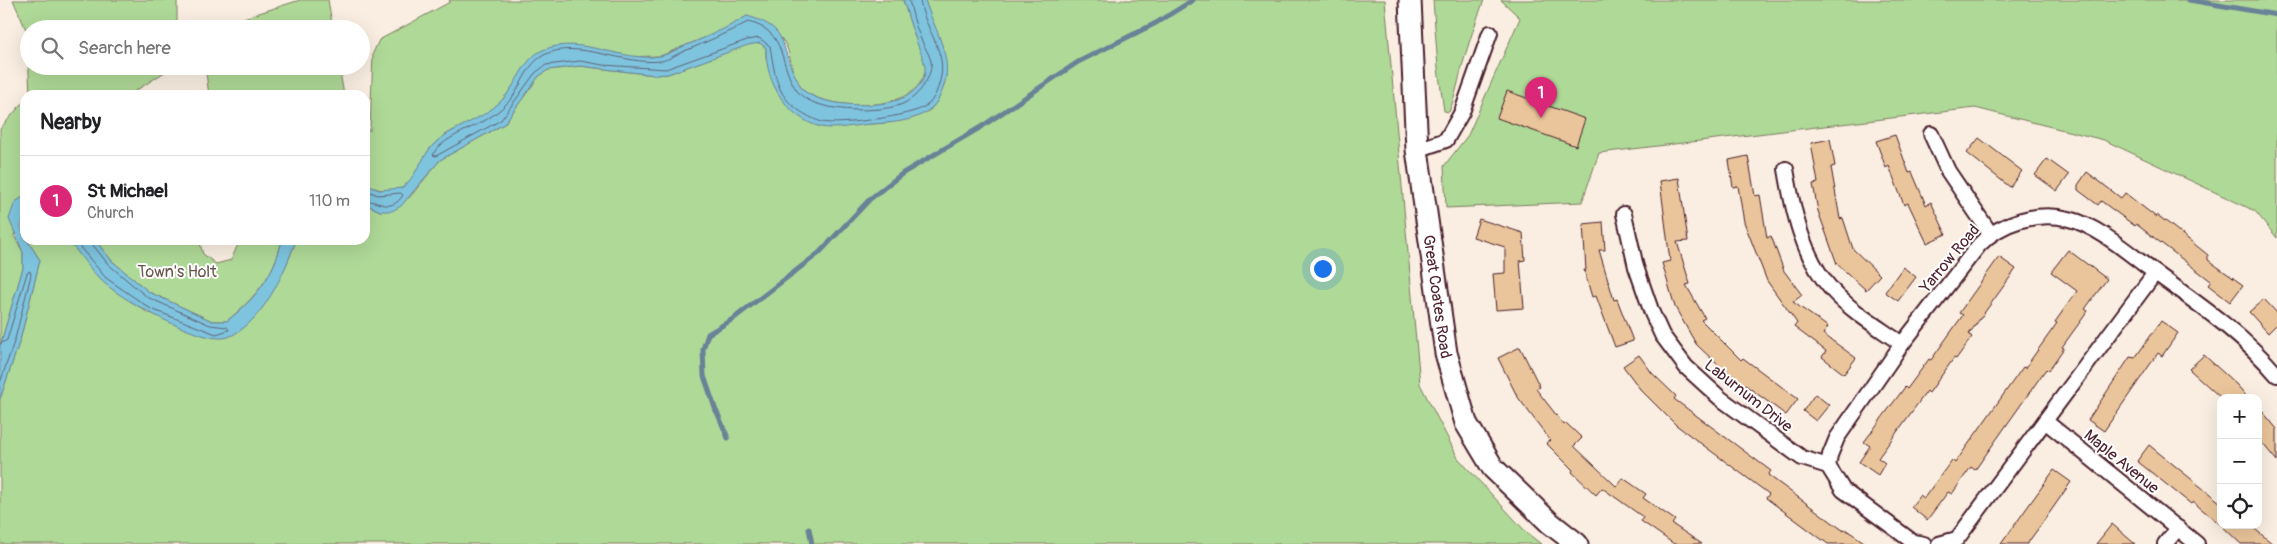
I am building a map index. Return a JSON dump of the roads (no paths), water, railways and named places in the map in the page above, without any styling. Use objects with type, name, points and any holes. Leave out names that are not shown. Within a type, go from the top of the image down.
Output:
[{"type":"main road","name":"Great Coates Road","points":[[1410,0],[1417,150],[1446,353],[1466,423],[1493,468],[1550,523],[1577,544]]},
{"type":"street","points":[[1417,150],[1446,140],[1462,112],[1490,34]]},
{"type":"street","points":[[1931,134],[1948,171],[1990,233]]},
{"type":"street","points":[[1786,170],[1791,200],[1801,235],[1819,272],[1831,289],[1852,309],[1902,344]]},
{"type":"street","name":"Laburnum Drive","points":[[1624,214],[1636,267],[1652,313],[1662,335],[1686,367],[1720,398],[1802,458],[1828,466]]},
{"type":"street","name":"Yarrow Road","points":[[1828,466],[1837,438],[1902,344],[1990,233],[2011,222],[2049,216],[2071,219],[2109,239],[2230,330],[2277,376]]},
{"type":"street","points":[[1939,544],[1957,539],[2156,273]]},
{"type":"street","name":"Maple Avenue","points":[[2044,421],[2197,544]]},
{"type":"street","points":[[1828,466],[1843,490],[1913,542],[1924,544]]},
{"type":"street","points":[[2165,544],[2178,528]]},
{"type":"water","points":[[903,0],[925,0],[940,38],[947,67],[945,81],[938,99],[933,107],[916,117],[893,122],[839,128],[821,127],[809,122],[798,116],[780,97],[769,73],[766,48],[760,43],[748,45],[668,74],[655,75],[580,66],[548,70],[539,76],[504,124],[440,160],[401,206],[392,211],[380,211],[370,206],[370,186],[379,190],[402,188],[407,184],[433,145],[448,134],[492,109],[506,96],[530,60],[543,50],[557,46],[572,45],[631,56],[660,56],[715,33],[747,16],[771,26],[777,32],[803,90],[812,96],[825,100],[856,105],[872,105],[900,99],[910,94],[923,80],[925,67]]},
{"type":"water","points":[[20,199],[20,245],[9,219],[15,202]]},
{"type":"water","points":[[20,245],[30,245],[40,260],[20,340],[0,399],[0,346],[23,268],[23,252]]},
{"type":"water","points":[[72,245],[99,245],[112,261],[149,292],[212,321],[227,321],[262,286],[274,265],[280,245],[294,245],[279,281],[262,309],[251,321],[228,337],[216,338],[201,335],[143,309],[112,289],[88,266]]},
{"type":"waterway","points":[[716,411],[704,376],[703,349],[708,334],[733,319],[819,253],[870,199],[903,173],[981,127],[1078,62],[1156,23],[1193,0]]},
{"type":"waterway","points":[[2189,0],[2277,15]]},
{"type":"waterway","points":[[717,412],[728,438]]},
{"type":"waterway","points":[[809,529],[812,544]]},
{"type":"place","name":"St Michael","points":[[1541,118]]},
{"type":"park label","name":"Town's Holt","points":[[177,271]]}]
